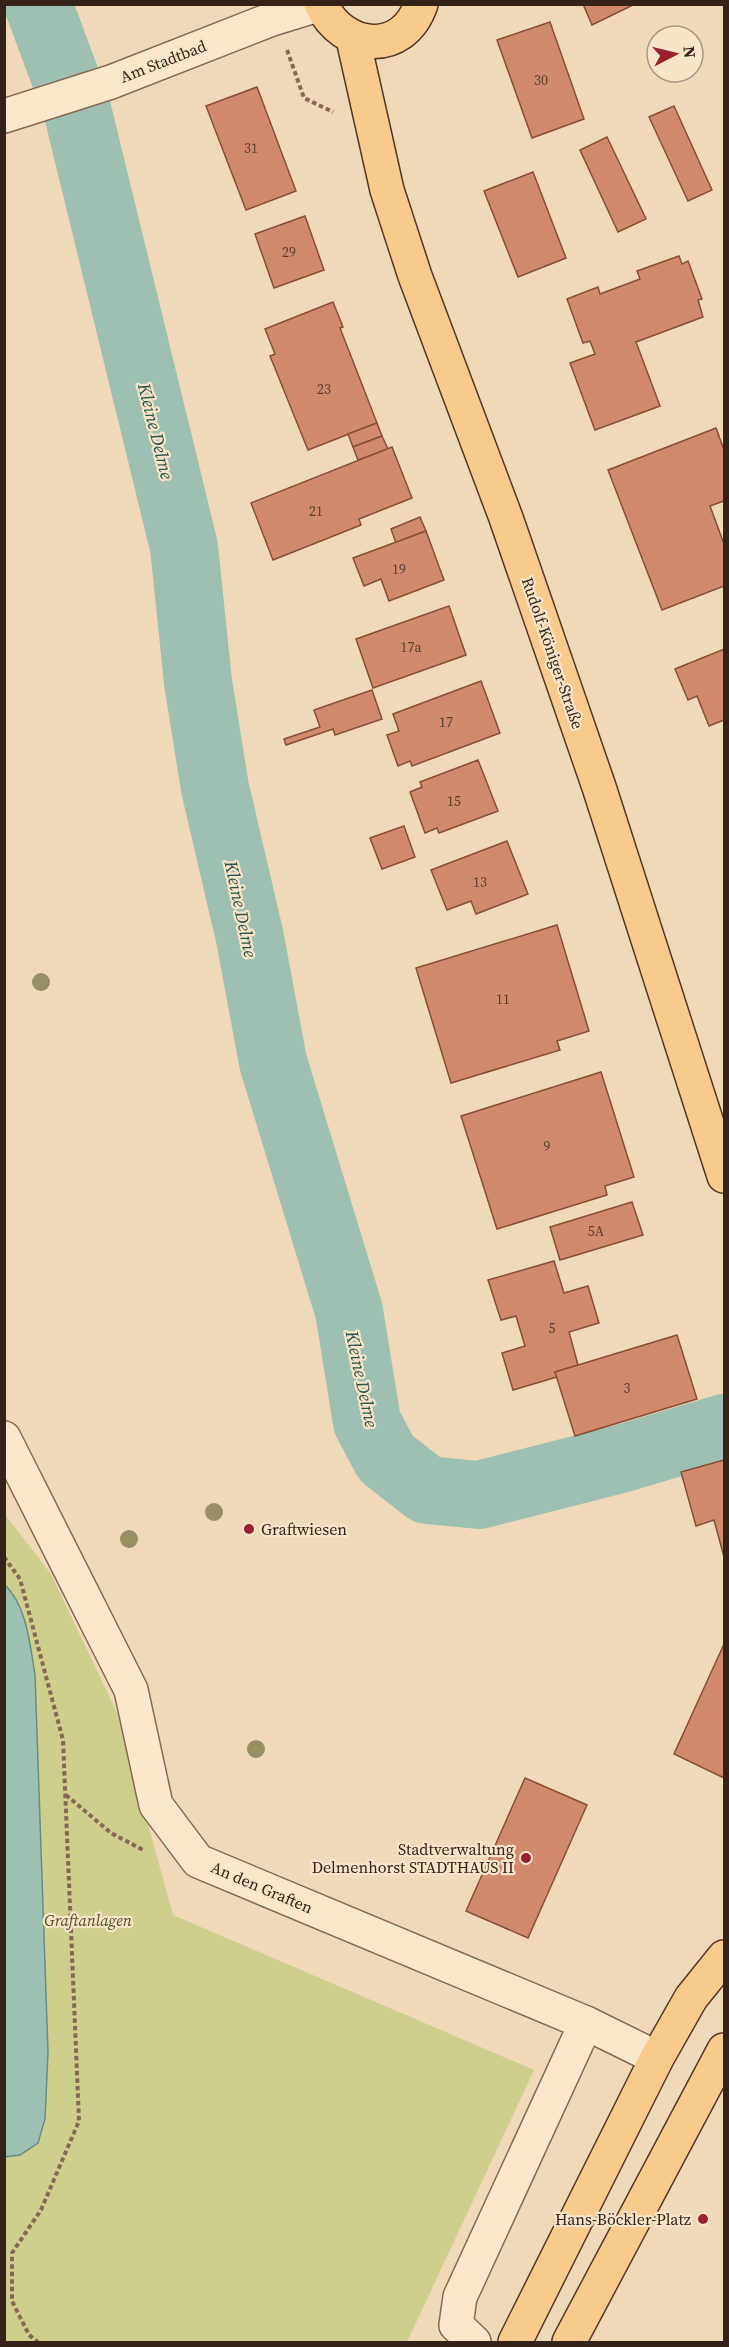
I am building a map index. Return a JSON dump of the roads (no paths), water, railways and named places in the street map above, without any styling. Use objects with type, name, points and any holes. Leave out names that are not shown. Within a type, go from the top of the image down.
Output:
[{"type":"main road","points":[[321,4],[329,21],[353,39],[369,42],[387,39],[406,28],[417,14],[421,4]]},
{"type":"main road","name":"Rudolf-Königer-Straße","points":[[353,39],[376,132],[387,190],[415,276],[506,518],[600,787],[724,1176]]},
{"type":"main road","name":"Rudolf-Königer-Straße","points":[[376,132],[387,39]]},
{"type":"main road","points":[[515,2343],[657,2058],[691,1998],[724,1957]]},
{"type":"main road","points":[[569,2343],[724,2050]]},
{"type":"street","name":"Am Stadtbad","points":[[4,116],[111,82],[275,18],[321,4]]},
{"type":"street","name":"An den Graften","points":[[4,1438],[131,1690],[156,1805],[198,1861],[586,2023],[657,2058]]},
{"type":"street","points":[[474,2343],[456,2325],[460,2297],[586,2023]]},
{"type":"waterway","name":"Kleine Delme","points":[[38,4],[77,109],[184,547],[198,682],[215,788],[250,938],[273,1062],[349,1311],[367,1422],[386,1458],[427,1490],[479,1495],[624,1458],[724,1428]]},
{"type":"place","name":"Graftwiesen","points":[[249,1529]]},
{"type":"place","name":"Stadtverwaltung Delmenhorst STADTHAUS II","points":[[526,1858]]},
{"type":"place","name":"Hans-Böckler-Platz","points":[[703,2219]]},
{"type":"park label","name":"Graftanlagen","points":[[88,1920]]}]
